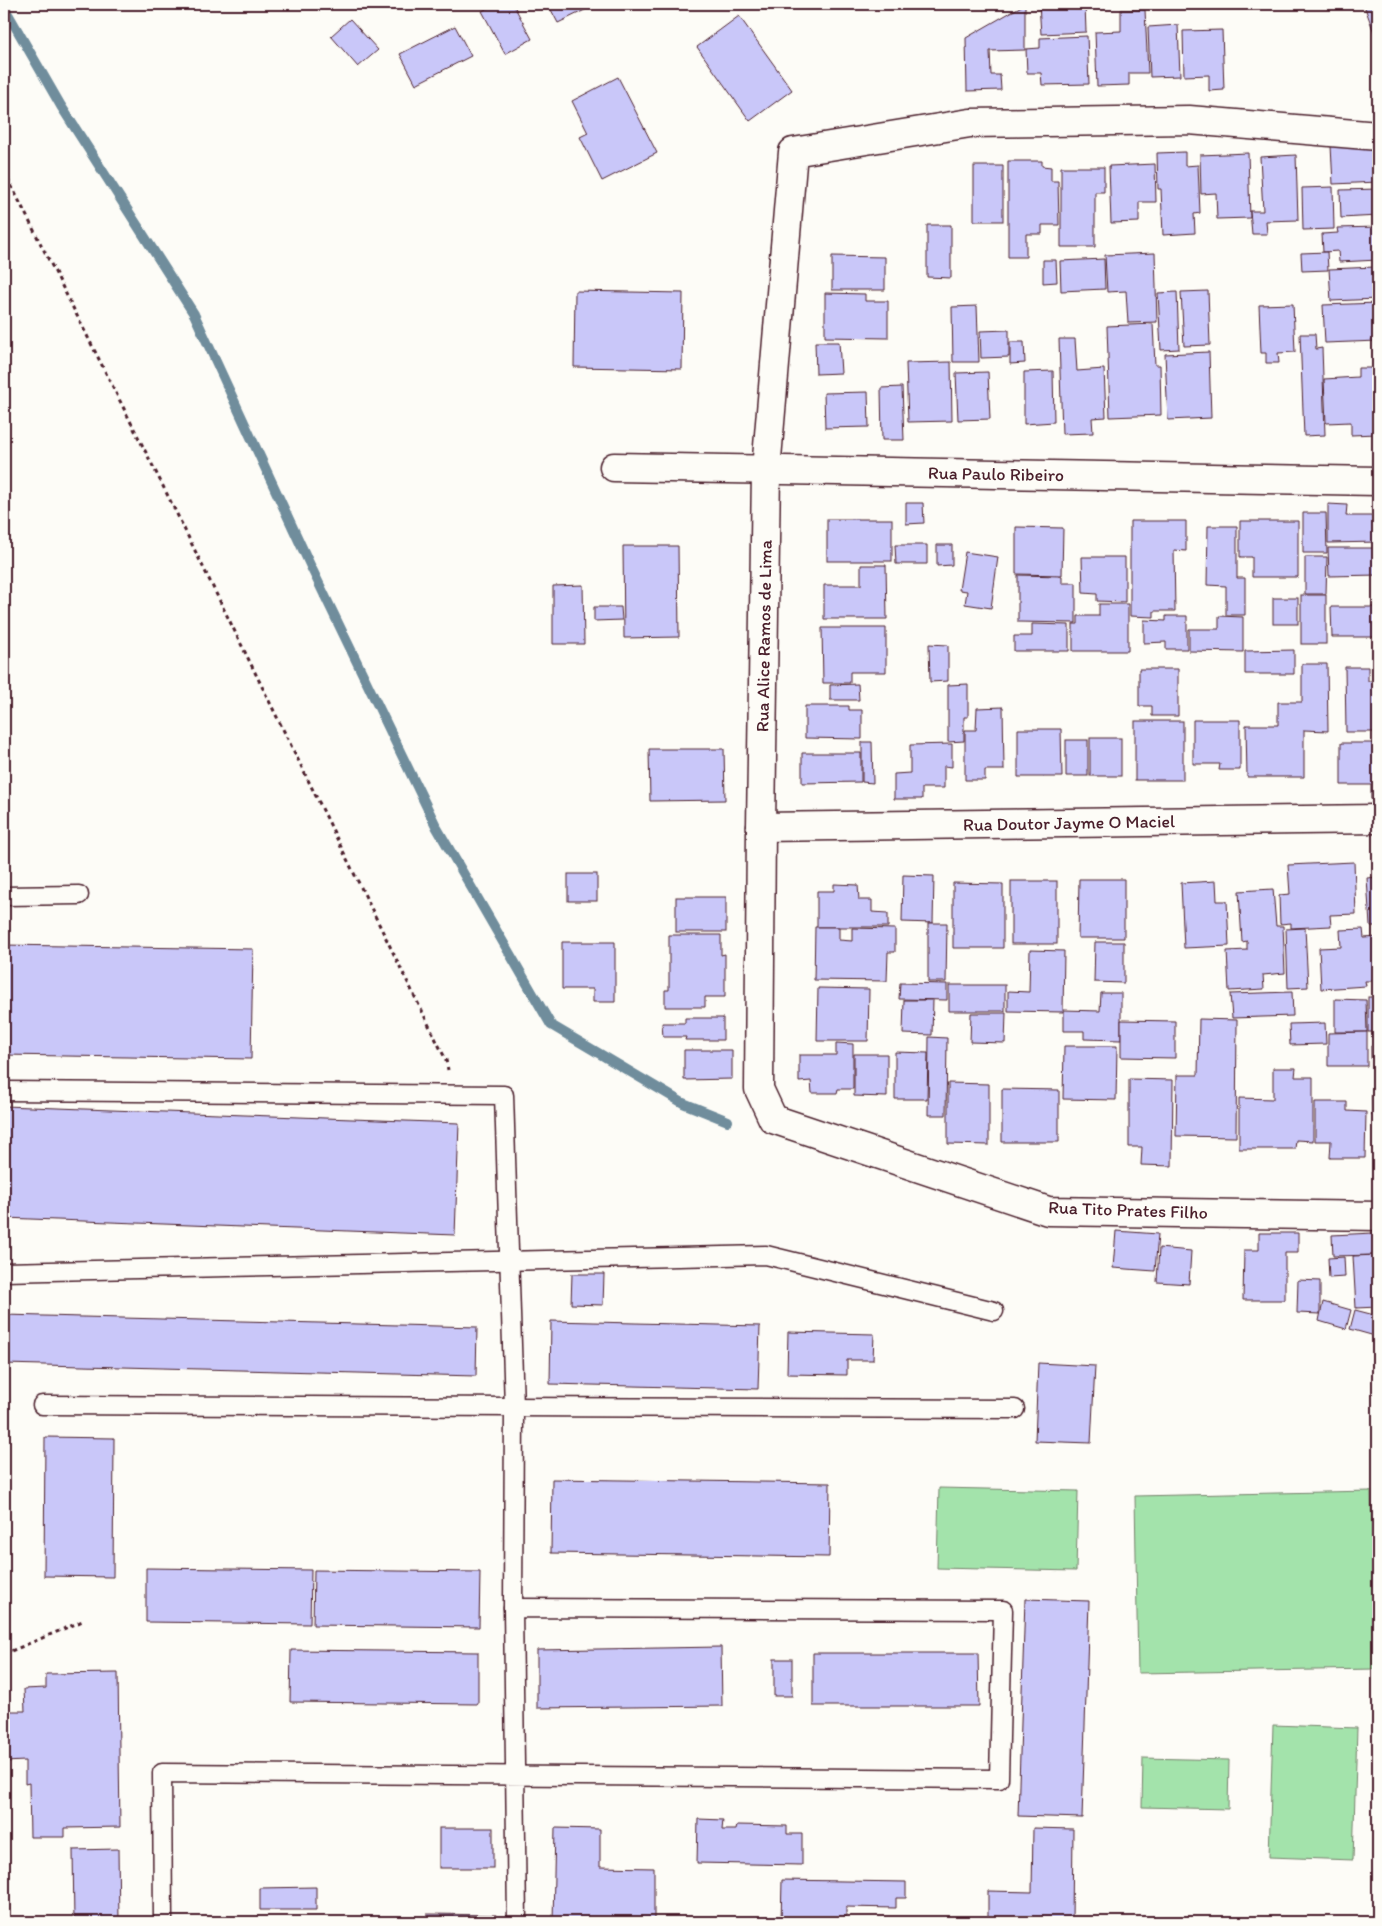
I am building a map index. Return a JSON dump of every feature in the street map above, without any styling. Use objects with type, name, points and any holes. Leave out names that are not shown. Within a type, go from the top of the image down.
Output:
[{"type":"street","name":"Rua Alice Ramos de Lima","points":[[773,1119],[760,1089],[761,827],[766,470],[793,152],[970,123],[1189,120],[1378,136]]},
{"type":"street","name":"Rua Paulo Ribeiro","points":[[614,467],[1378,481]]},
{"type":"street","name":"Rua Doutor Jayme O Maciel","points":[[761,827],[1378,819]]},
{"type":"street","name":"Rua Tito Prates Filho","points":[[773,1119],[1048,1210],[1378,1216]]},
{"type":"lane","points":[[4,896],[79,896]]},
{"type":"lane","points":[[4,1091],[504,1095],[514,1407],[513,1608],[517,1922]]},
{"type":"lane","points":[[4,1272],[766,1255],[994,1312]]},
{"type":"lane","points":[[42,1405],[1015,1409]]},
{"type":"lane","points":[[162,1922],[162,1773],[999,1779],[1003,1610],[513,1608]]},
{"type":"path","points":[[4,172],[172,504],[446,1060],[454,1095]]},
{"type":"path","points":[[4,1654],[84,1620]]},
{"type":"green space","points":[[939,1488],[1078,1491],[1076,1571],[937,1568]]},
{"type":"green space","points":[[1371,1491],[1375,1669],[1138,1673],[1135,1496]]},
{"type":"green space","points":[[1273,1725],[1357,1728],[1353,1860],[1269,1857]]},
{"type":"green space","points":[[1143,1758],[1229,1760],[1228,1809],[1142,1807]]},
{"type":"building","points":[[496,4],[513,4],[532,39],[505,54],[482,11]]},
{"type":"building","points":[[548,4],[589,4],[591,7],[558,23]]},
{"type":"building","points":[[1025,4],[1025,50],[990,51],[991,75],[1000,75],[1001,90],[967,91],[966,38]]},
{"type":"building","points":[[1039,4],[1085,4],[1086,32],[1041,34]]},
{"type":"building","points":[[1378,4],[1378,34],[1375,35],[1364,5]]},
{"type":"building","points":[[1121,10],[1145,10],[1148,73],[1129,73],[1129,85],[1097,86],[1095,32],[1121,31]]},
{"type":"building","points":[[739,16],[792,90],[750,121],[697,47]]},
{"type":"building","points":[[350,19],[378,50],[358,67],[331,36]]},
{"type":"building","points":[[1178,25],[1180,76],[1150,77],[1148,27]]},
{"type":"building","points":[[455,26],[471,56],[416,84],[400,54]]},
{"type":"building","points":[[1222,30],[1224,90],[1209,91],[1209,75],[1184,76],[1183,31]]},
{"type":"building","points":[[1087,36],[1089,84],[1042,85],[1041,73],[1027,73],[1026,49],[1040,48],[1040,38]]},
{"type":"building","points":[[618,77],[657,153],[602,181],[580,137],[588,133],[572,101]]},
{"type":"building","points":[[1377,144],[1378,182],[1333,184],[1331,146]]},
{"type":"building","points":[[1185,152],[1185,166],[1198,165],[1200,213],[1194,214],[1195,233],[1163,235],[1161,189],[1158,189],[1157,153]]},
{"type":"building","points":[[1248,153],[1250,218],[1217,219],[1216,193],[1201,194],[1200,155]]},
{"type":"building","points":[[1296,155],[1298,220],[1266,221],[1267,234],[1252,234],[1250,211],[1263,211],[1260,157]]},
{"type":"building","points":[[1008,161],[1042,161],[1042,166],[1051,167],[1051,181],[1058,181],[1059,225],[1042,225],[1042,234],[1026,234],[1026,257],[1008,257]]},
{"type":"building","points":[[1155,164],[1156,202],[1139,202],[1139,222],[1111,223],[1109,166]]},
{"type":"building","points":[[974,166],[1003,166],[1003,221],[974,221]]},
{"type":"building","points":[[1061,167],[1104,167],[1104,192],[1095,192],[1095,247],[1061,247]]},
{"type":"building","points":[[1333,187],[1334,229],[1303,230],[1302,188]]},
{"type":"building","points":[[1378,189],[1378,216],[1341,218],[1340,190]]},
{"type":"building","points":[[927,225],[951,225],[951,278],[927,277]]},
{"type":"building","points":[[1378,227],[1378,260],[1339,262],[1338,251],[1323,252],[1322,234],[1338,233],[1337,228]]},
{"type":"building","points":[[1327,252],[1328,270],[1302,271],[1301,253]]},
{"type":"building","points":[[1155,253],[1157,322],[1128,323],[1126,291],[1107,292],[1105,255]]},
{"type":"building","points":[[832,256],[885,257],[885,290],[832,290]]},
{"type":"building","points":[[1104,259],[1105,289],[1061,291],[1060,261]]},
{"type":"building","points":[[1043,260],[1056,260],[1057,282],[1043,283]]},
{"type":"building","points":[[1375,267],[1377,299],[1331,301],[1329,269]]},
{"type":"building","points":[[575,291],[683,293],[682,369],[574,367]]},
{"type":"building","points":[[1208,291],[1210,345],[1184,346],[1181,292]]},
{"type":"building","points":[[1177,292],[1179,349],[1161,350],[1158,293]]},
{"type":"building","points":[[825,293],[865,294],[865,301],[888,301],[888,338],[825,337]]},
{"type":"building","points":[[1378,303],[1378,341],[1325,343],[1323,305]]},
{"type":"building","points":[[1293,304],[1295,352],[1278,353],[1279,363],[1266,363],[1266,353],[1261,353],[1259,305]]},
{"type":"building","points":[[977,306],[979,362],[953,362],[952,307]]},
{"type":"building","points":[[1153,324],[1155,365],[1160,365],[1161,415],[1110,417],[1107,326]]},
{"type":"building","points":[[1009,330],[1009,357],[981,358],[980,331]]},
{"type":"building","points":[[1300,334],[1315,334],[1316,349],[1322,348],[1325,435],[1304,436]]},
{"type":"building","points":[[1059,339],[1075,339],[1077,371],[1104,369],[1106,417],[1092,418],[1093,433],[1062,434]]},
{"type":"building","points":[[815,342],[839,342],[841,373],[816,374]]},
{"type":"building","points":[[1010,342],[1024,342],[1025,363],[1010,364]]},
{"type":"building","points":[[1209,352],[1211,418],[1168,420],[1165,354]]},
{"type":"building","points":[[951,362],[952,421],[908,422],[906,363]]},
{"type":"building","points":[[1358,368],[1378,368],[1378,396],[1376,396],[1377,434],[1351,435],[1351,422],[1326,423],[1324,379],[1358,377]]},
{"type":"building","points":[[1053,371],[1054,422],[1024,424],[1024,372]]},
{"type":"building","points":[[988,372],[990,419],[958,420],[956,373]]},
{"type":"building","points":[[902,387],[904,440],[882,440],[881,388]]},
{"type":"building","points":[[868,392],[869,427],[825,428],[824,393]]},
{"type":"building","points":[[906,503],[923,503],[924,523],[906,524]]},
{"type":"building","points":[[1328,504],[1347,505],[1346,516],[1378,516],[1378,542],[1328,543]]},
{"type":"building","points":[[1303,513],[1326,513],[1327,553],[1303,553]]},
{"type":"building","points":[[827,519],[892,519],[892,561],[827,561]]},
{"type":"building","points":[[1130,521],[1186,521],[1186,551],[1174,550],[1175,611],[1154,611],[1154,617],[1130,616]]},
{"type":"building","points":[[1240,521],[1298,521],[1298,577],[1252,577],[1252,557],[1240,557]]},
{"type":"building","points":[[1208,526],[1237,526],[1237,578],[1245,578],[1245,615],[1226,615],[1226,586],[1207,585]]},
{"type":"building","points":[[1016,527],[1063,528],[1062,575],[1016,574]]},
{"type":"building","points":[[895,545],[927,545],[927,564],[896,564]]},
{"type":"building","points":[[937,545],[952,545],[952,565],[937,566]]},
{"type":"building","points":[[623,546],[678,546],[679,637],[624,638]]},
{"type":"building","points":[[1328,548],[1378,548],[1378,575],[1329,576]]},
{"type":"building","points":[[965,552],[998,557],[991,608],[965,604],[967,591],[959,590]]},
{"type":"building","points":[[1082,557],[1125,557],[1125,602],[1097,601],[1097,594],[1083,593]]},
{"type":"building","points":[[1305,557],[1327,557],[1326,594],[1305,594]]},
{"type":"building","points":[[861,565],[886,565],[887,619],[824,619],[824,585],[861,585]]},
{"type":"building","points":[[1018,575],[1062,576],[1062,583],[1076,583],[1076,623],[1018,622]]},
{"type":"building","points":[[583,585],[584,644],[553,644],[553,586]]},
{"type":"building","points":[[1301,595],[1326,595],[1326,644],[1301,644]]},
{"type":"building","points":[[1273,598],[1298,598],[1298,624],[1273,624]]},
{"type":"building","points":[[1099,604],[1128,604],[1128,651],[1073,651],[1073,624],[1078,624],[1078,616],[1099,616]]},
{"type":"building","points":[[594,607],[621,607],[622,620],[594,621]]},
{"type":"building","points":[[1331,607],[1378,607],[1378,637],[1332,637]]},
{"type":"building","points":[[1166,616],[1187,616],[1187,649],[1166,649],[1166,642],[1144,643],[1144,620],[1166,621]]},
{"type":"building","points":[[1219,616],[1243,617],[1243,652],[1189,651],[1189,629],[1219,629]]},
{"type":"building","points":[[1032,624],[1069,625],[1069,651],[1014,651],[1014,636],[1032,636]]},
{"type":"building","points":[[822,628],[886,628],[886,672],[850,672],[850,683],[823,683]]},
{"type":"building","points":[[929,644],[948,645],[948,681],[930,682]]},
{"type":"building","points":[[1294,650],[1294,674],[1245,674],[1245,651]]},
{"type":"building","points":[[1302,664],[1327,664],[1328,731],[1304,730],[1304,777],[1247,777],[1246,725],[1278,725],[1278,702],[1302,702]]},
{"type":"building","points":[[1345,667],[1368,667],[1368,681],[1375,681],[1375,667],[1378,667],[1378,732],[1346,732]]},
{"type":"building","points":[[1139,669],[1178,669],[1178,716],[1152,716],[1152,706],[1139,706]]},
{"type":"building","points":[[858,684],[859,700],[830,700],[830,685]]},
{"type":"building","points":[[968,684],[968,717],[964,717],[964,741],[948,742],[948,685]]},
{"type":"building","points":[[805,706],[849,706],[849,710],[862,710],[862,739],[805,738]]},
{"type":"building","points":[[1003,707],[1004,770],[985,770],[985,780],[965,780],[965,730],[976,730],[977,708]]},
{"type":"building","points":[[1193,720],[1240,720],[1240,770],[1219,770],[1220,764],[1193,764]]},
{"type":"building","points":[[1135,721],[1183,721],[1183,780],[1135,780]]},
{"type":"building","points":[[1018,729],[1061,729],[1062,777],[1018,777]]},
{"type":"building","points":[[1090,738],[1121,738],[1121,776],[1090,776]]},
{"type":"building","points":[[1066,740],[1088,740],[1088,776],[1066,776]]},
{"type":"building","points":[[862,742],[872,742],[873,783],[862,782]]},
{"type":"building","points":[[1341,743],[1378,743],[1378,799],[1371,799],[1371,785],[1341,785]]},
{"type":"building","points":[[952,744],[952,767],[944,766],[944,788],[922,788],[922,799],[894,799],[894,774],[910,773],[910,745]]},
{"type":"building","points":[[649,749],[724,749],[725,800],[650,801]]},
{"type":"building","points":[[802,753],[861,753],[861,782],[802,783]]},
{"type":"building","points":[[1354,862],[1356,914],[1330,915],[1331,926],[1291,928],[1291,923],[1280,924],[1279,895],[1290,894],[1288,865]]},
{"type":"building","points":[[568,874],[597,874],[597,901],[568,901]]},
{"type":"building","points":[[903,875],[934,876],[933,923],[902,922]]},
{"type":"building","points":[[1378,877],[1378,926],[1370,926],[1367,878]]},
{"type":"building","points":[[1079,879],[1124,879],[1124,938],[1078,938]]},
{"type":"building","points":[[1011,881],[1057,881],[1057,944],[1011,944]]},
{"type":"building","points":[[1216,881],[1217,901],[1227,901],[1229,946],[1184,948],[1181,883]]},
{"type":"building","points":[[953,883],[1003,884],[1003,948],[953,948]]},
{"type":"building","points":[[834,884],[858,885],[859,900],[872,900],[872,912],[888,913],[888,927],[817,927],[817,891],[834,891]]},
{"type":"building","points":[[1273,889],[1276,926],[1283,926],[1285,973],[1263,975],[1264,989],[1229,991],[1227,951],[1247,950],[1247,941],[1242,942],[1239,891]]},
{"type":"building","points":[[676,897],[726,897],[726,932],[676,932]]},
{"type":"building","points":[[928,923],[947,923],[946,982],[928,982]]},
{"type":"building","points":[[815,927],[839,927],[839,940],[852,941],[852,928],[895,929],[895,952],[888,952],[887,981],[814,980]]},
{"type":"building","points":[[1305,928],[1308,987],[1288,988],[1286,929]]},
{"type":"building","points":[[1363,929],[1364,938],[1378,937],[1378,981],[1365,981],[1366,986],[1321,989],[1319,948],[1341,947],[1340,930]]},
{"type":"building","points":[[669,935],[721,935],[721,955],[725,954],[725,997],[705,997],[705,1007],[665,1007],[665,990],[669,990]]},
{"type":"building","points":[[562,942],[615,942],[615,1002],[593,1002],[593,989],[562,989]]},
{"type":"building","points":[[1095,942],[1124,942],[1124,983],[1094,982]]},
{"type":"building","points":[[4,945],[253,949],[251,1059],[4,1055]]},
{"type":"building","points":[[1030,950],[1064,951],[1063,1012],[1008,1011],[1008,991],[1029,992]]},
{"type":"building","points":[[900,983],[947,984],[947,1000],[899,999]]},
{"type":"building","points":[[949,985],[1005,985],[1005,1011],[949,1011]]},
{"type":"building","points":[[818,988],[869,989],[868,1041],[817,1041]]},
{"type":"building","points":[[1292,992],[1293,1016],[1232,1018],[1230,994]]},
{"type":"building","points":[[1101,993],[1121,993],[1121,1040],[1084,1039],[1084,1031],[1064,1031],[1064,1010],[1100,1011]]},
{"type":"building","points":[[1368,997],[1378,997],[1378,1032],[1368,1032]]},
{"type":"building","points":[[1335,999],[1366,1000],[1367,1032],[1335,1032]]},
{"type":"building","points":[[904,1000],[933,1000],[932,1035],[903,1034]]},
{"type":"building","points":[[971,1013],[1006,1013],[1005,1043],[970,1042]]},
{"type":"building","points":[[685,1018],[723,1018],[723,1040],[685,1040],[686,1037],[663,1037],[662,1023],[685,1023]]},
{"type":"building","points":[[1199,1019],[1237,1020],[1236,1137],[1176,1136],[1177,1075],[1198,1075]]},
{"type":"building","points":[[1121,1020],[1175,1021],[1175,1058],[1121,1057]]},
{"type":"building","points":[[1325,1023],[1326,1044],[1290,1045],[1289,1024]]},
{"type":"building","points":[[1367,1032],[1367,1066],[1328,1066],[1328,1033]]},
{"type":"building","points":[[929,1037],[947,1038],[946,1115],[928,1115]]},
{"type":"building","points":[[836,1043],[853,1044],[853,1089],[838,1089],[837,1093],[812,1093],[811,1081],[799,1082],[799,1055],[836,1055]]},
{"type":"building","points":[[1064,1046],[1117,1046],[1116,1100],[1063,1099]]},
{"type":"building","points":[[1371,1046],[1378,1046],[1378,1115],[1372,1115]]},
{"type":"building","points":[[684,1050],[732,1050],[732,1079],[684,1080]]},
{"type":"building","points":[[895,1052],[928,1053],[927,1099],[895,1099]]},
{"type":"building","points":[[854,1054],[887,1054],[887,1097],[854,1096]]},
{"type":"building","points":[[1273,1068],[1296,1068],[1295,1077],[1313,1077],[1313,1141],[1296,1140],[1295,1149],[1239,1149],[1239,1098],[1273,1099]]},
{"type":"building","points":[[1129,1079],[1173,1080],[1172,1166],[1141,1165],[1142,1147],[1129,1147]]},
{"type":"building","points":[[948,1083],[989,1084],[989,1145],[948,1144]]},
{"type":"building","points":[[1002,1089],[1059,1090],[1059,1142],[1002,1142]]},
{"type":"building","points":[[1315,1102],[1347,1102],[1347,1111],[1366,1112],[1365,1158],[1330,1158],[1331,1141],[1315,1141]]},
{"type":"building","points":[[4,1106],[459,1123],[455,1235],[4,1218]]},
{"type":"building","points":[[1374,1122],[1378,1122],[1378,1166],[1374,1166]]},
{"type":"building","points":[[1116,1231],[1158,1234],[1155,1271],[1113,1268]]},
{"type":"building","points":[[1259,1233],[1298,1233],[1298,1253],[1285,1253],[1285,1300],[1243,1300],[1244,1250],[1259,1250]]},
{"type":"building","points":[[1373,1233],[1374,1255],[1333,1256],[1332,1235]]},
{"type":"building","points":[[1159,1248],[1191,1251],[1189,1284],[1157,1282]]},
{"type":"building","points":[[1378,1255],[1378,1307],[1356,1308],[1353,1256]]},
{"type":"building","points":[[1344,1257],[1345,1277],[1329,1278],[1328,1258]]},
{"type":"building","points":[[572,1274],[604,1274],[603,1305],[571,1304]]},
{"type":"building","points":[[1298,1280],[1320,1281],[1320,1314],[1297,1313]]},
{"type":"building","points":[[1323,1302],[1351,1310],[1346,1329],[1319,1321]]},
{"type":"building","points":[[1355,1310],[1378,1316],[1375,1336],[1350,1329]]},
{"type":"building","points":[[4,1315],[477,1327],[476,1376],[4,1364]]},
{"type":"building","points":[[551,1321],[760,1326],[758,1389],[550,1384]]},
{"type":"building","points":[[788,1332],[874,1334],[873,1360],[847,1360],[847,1375],[787,1374]]},
{"type":"building","points":[[1038,1363],[1095,1366],[1091,1443],[1035,1441]]},
{"type":"building","points":[[45,1437],[114,1438],[113,1577],[44,1576]]},
{"type":"building","points":[[552,1479],[830,1483],[829,1557],[551,1553]]},
{"type":"building","points":[[146,1568],[311,1570],[310,1624],[146,1622]]},
{"type":"building","points":[[314,1570],[480,1572],[479,1627],[313,1625]]},
{"type":"building","points":[[1025,1599],[1089,1601],[1082,1818],[1018,1816]]},
{"type":"building","points":[[721,1647],[722,1706],[537,1708],[537,1650]]},
{"type":"building","points":[[291,1650],[478,1652],[478,1704],[290,1702]]},
{"type":"building","points":[[813,1653],[978,1653],[979,1706],[813,1706]]},
{"type":"building","points":[[774,1659],[792,1659],[792,1696],[774,1696]]},
{"type":"building","points":[[118,1673],[120,1827],[65,1828],[65,1837],[30,1837],[29,1783],[25,1784],[25,1761],[4,1762],[4,1711],[25,1711],[24,1689],[46,1688],[46,1674]]},
{"type":"building","points":[[698,1819],[723,1820],[722,1830],[736,1830],[737,1825],[787,1826],[787,1834],[802,1834],[802,1865],[697,1863]]},
{"type":"building","points":[[439,1828],[493,1828],[493,1868],[439,1868]]},
{"type":"building","points":[[555,1828],[600,1829],[600,1867],[654,1868],[654,1922],[553,1922]]},
{"type":"building","points":[[1033,1828],[1073,1829],[1072,1922],[988,1922],[988,1891],[1032,1892]]},
{"type":"building","points":[[118,1849],[119,1922],[74,1922],[73,1850]]},
{"type":"building","points":[[782,1880],[906,1882],[906,1898],[896,1898],[896,1908],[846,1907],[846,1922],[781,1922]]},
{"type":"building","points":[[316,1887],[316,1910],[260,1910],[260,1888]]},
{"type":"building","points":[[427,1914],[496,1915],[496,1922],[427,1922]]},
{"type":"waterway","points":[[4,7],[61,106],[194,314],[311,567],[437,828],[551,1025],[683,1103],[728,1121]]}]
